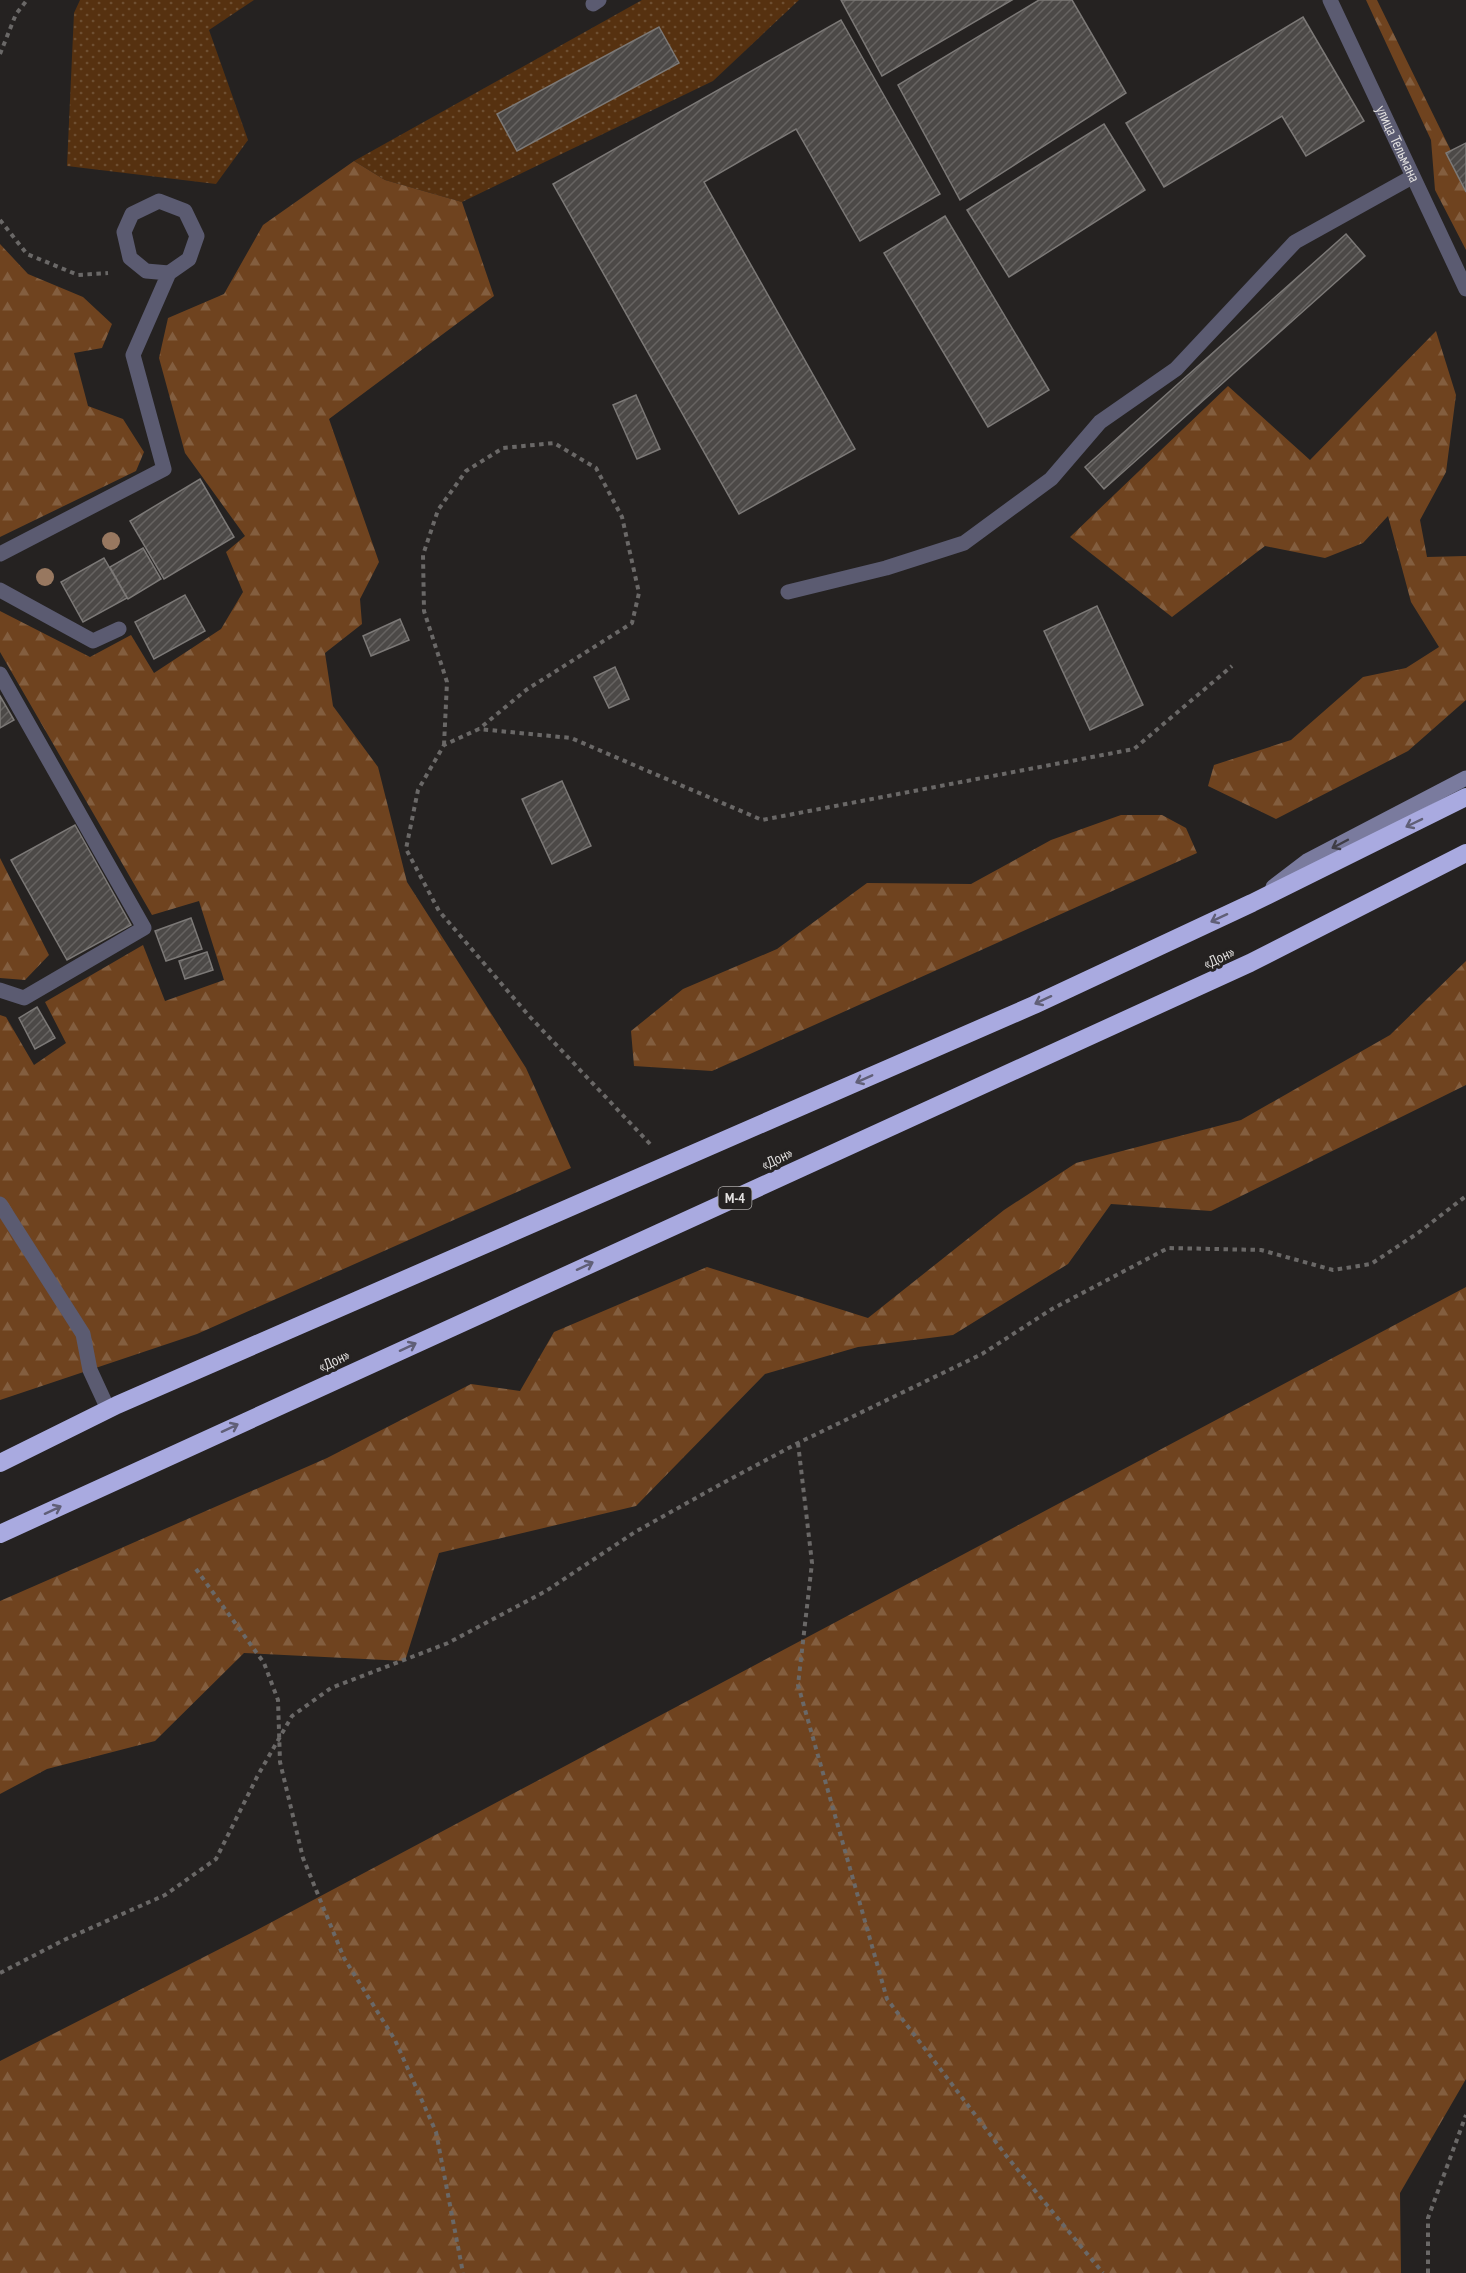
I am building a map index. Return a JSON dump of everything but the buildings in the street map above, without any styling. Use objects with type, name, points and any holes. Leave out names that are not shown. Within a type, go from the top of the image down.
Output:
[{"type":"highway","points":[[0,1463],[108,1409],[1034,1005],[1251,903],[1466,797]]},
{"type":"highway","name":"«Дон»","points":[[0,1534],[1250,963],[1466,854]]},
{"type":"main road","points":[[1251,903],[1307,861],[1466,778]]},
{"type":"street","name":"улица Тельмана","points":[[1330,0],[1466,289]]},
{"type":"street","points":[[788,592],[886,568],[964,543],[1051,479],[1100,422],[1176,369],[1295,242],[1413,177]]},
{"type":"street","points":[[0,554],[164,469],[133,355],[170,273],[189,259],[196,236],[185,211],[159,201],[132,214],[124,232],[130,258],[146,271],[170,273]]},
{"type":"street","points":[[0,590],[93,641],[119,629]]},
{"type":"street","points":[[0,674],[144,928],[24,998],[0,990]]},
{"type":"street","points":[[0,1203],[83,1334],[90,1370],[108,1409]]},
{"type":"path","points":[[0,54],[16,14],[23,2],[27,0]]},
{"type":"path","points":[[0,220],[27,254],[78,275],[111,273],[130,258]]},
{"type":"path","points":[[444,745],[479,729],[526,690],[632,623],[639,593],[622,517],[596,468],[554,444],[503,448],[466,471],[438,510],[423,555],[424,611],[447,682],[444,745],[418,790],[406,849],[439,911],[530,1017],[669,1164]]},
{"type":"path","points":[[479,729],[571,738],[762,820],[1134,749],[1232,666]]},
{"type":"path","points":[[0,1973],[64,1940],[165,1895],[216,1859],[258,1775],[292,1716],[330,1688],[448,1643],[546,1591],[635,1532],[798,1443],[982,1354],[1052,1309],[1168,1248],[1261,1250],[1333,1270],[1371,1264],[1418,1233],[1466,1196]]},
{"type":"path","points":[[798,1443],[812,1563],[798,1685],[887,1999],[1008,2157],[1103,2273]]},
{"type":"path","points":[[196,1569],[264,1663],[278,1700],[281,1736],[280,1762],[303,1858],[344,1958],[395,2040],[436,2132],[463,2273]]},
{"type":"path","points":[[1428,2273],[1428,2218],[1466,2115]]},
{"type":"shaded area","points":[[80,0],[254,0],[209,30],[248,140],[216,184],[67,166],[74,13]]},
{"type":"shaded area","points":[[642,0],[799,0],[713,81],[462,202],[385,180],[354,161]]},
{"type":"green space","points":[[1366,0],[1377,0],[1455,159],[1466,173],[1466,250],[1435,190],[1431,140]]},
{"type":"green space","points":[[354,161],[385,180],[462,202],[494,296],[329,419],[379,562],[360,599],[362,624],[325,653],[333,706],[378,767],[407,882],[526,1068],[571,1168],[197,1334],[0,1400],[0,1015],[6,1017],[34,1065],[66,1043],[45,1002],[143,945],[165,1001],[224,980],[199,901],[152,915],[0,652],[0,611],[90,657],[131,635],[154,673],[221,629],[243,592],[226,552],[245,536],[185,453],[159,358],[168,318],[224,294],[263,225]]},
{"type":"green space","points":[[0,244],[28,274],[83,297],[112,324],[102,348],[74,353],[88,406],[123,419],[144,452],[136,471],[0,537]]},
{"type":"green space","points":[[1436,331],[1456,395],[1446,472],[1420,520],[1427,557],[1466,556],[1466,700],[1408,751],[1276,819],[1208,786],[1214,765],[1291,740],[1363,677],[1406,668],[1439,647],[1411,602],[1388,516],[1363,543],[1325,558],[1265,546],[1172,617],[1070,537],[1228,386],[1310,460]]},
{"type":"green space","points":[[1121,815],[1162,815],[1186,828],[1197,853],[712,1071],[634,1066],[631,1031],[683,989],[777,949],[867,883],[971,884],[1051,840]]},
{"type":"green space","points":[[0,858],[49,955],[25,980],[0,978]]},
{"type":"green space","points":[[1466,961],[1466,1085],[1211,1211],[1111,1204],[1068,1264],[953,1335],[858,1347],[765,1374],[636,1506],[439,1553],[405,1661],[244,1653],[155,1741],[47,1769],[0,1794],[0,1601],[327,1458],[471,1384],[520,1391],[554,1332],[707,1267],[868,1318],[1004,1210],[1076,1163],[1241,1120],[1390,1035]]},
{"type":"green space","points":[[1466,1287],[1466,2079],[1400,2193],[1401,2273],[0,2273],[0,2061],[251,1933]]}]
